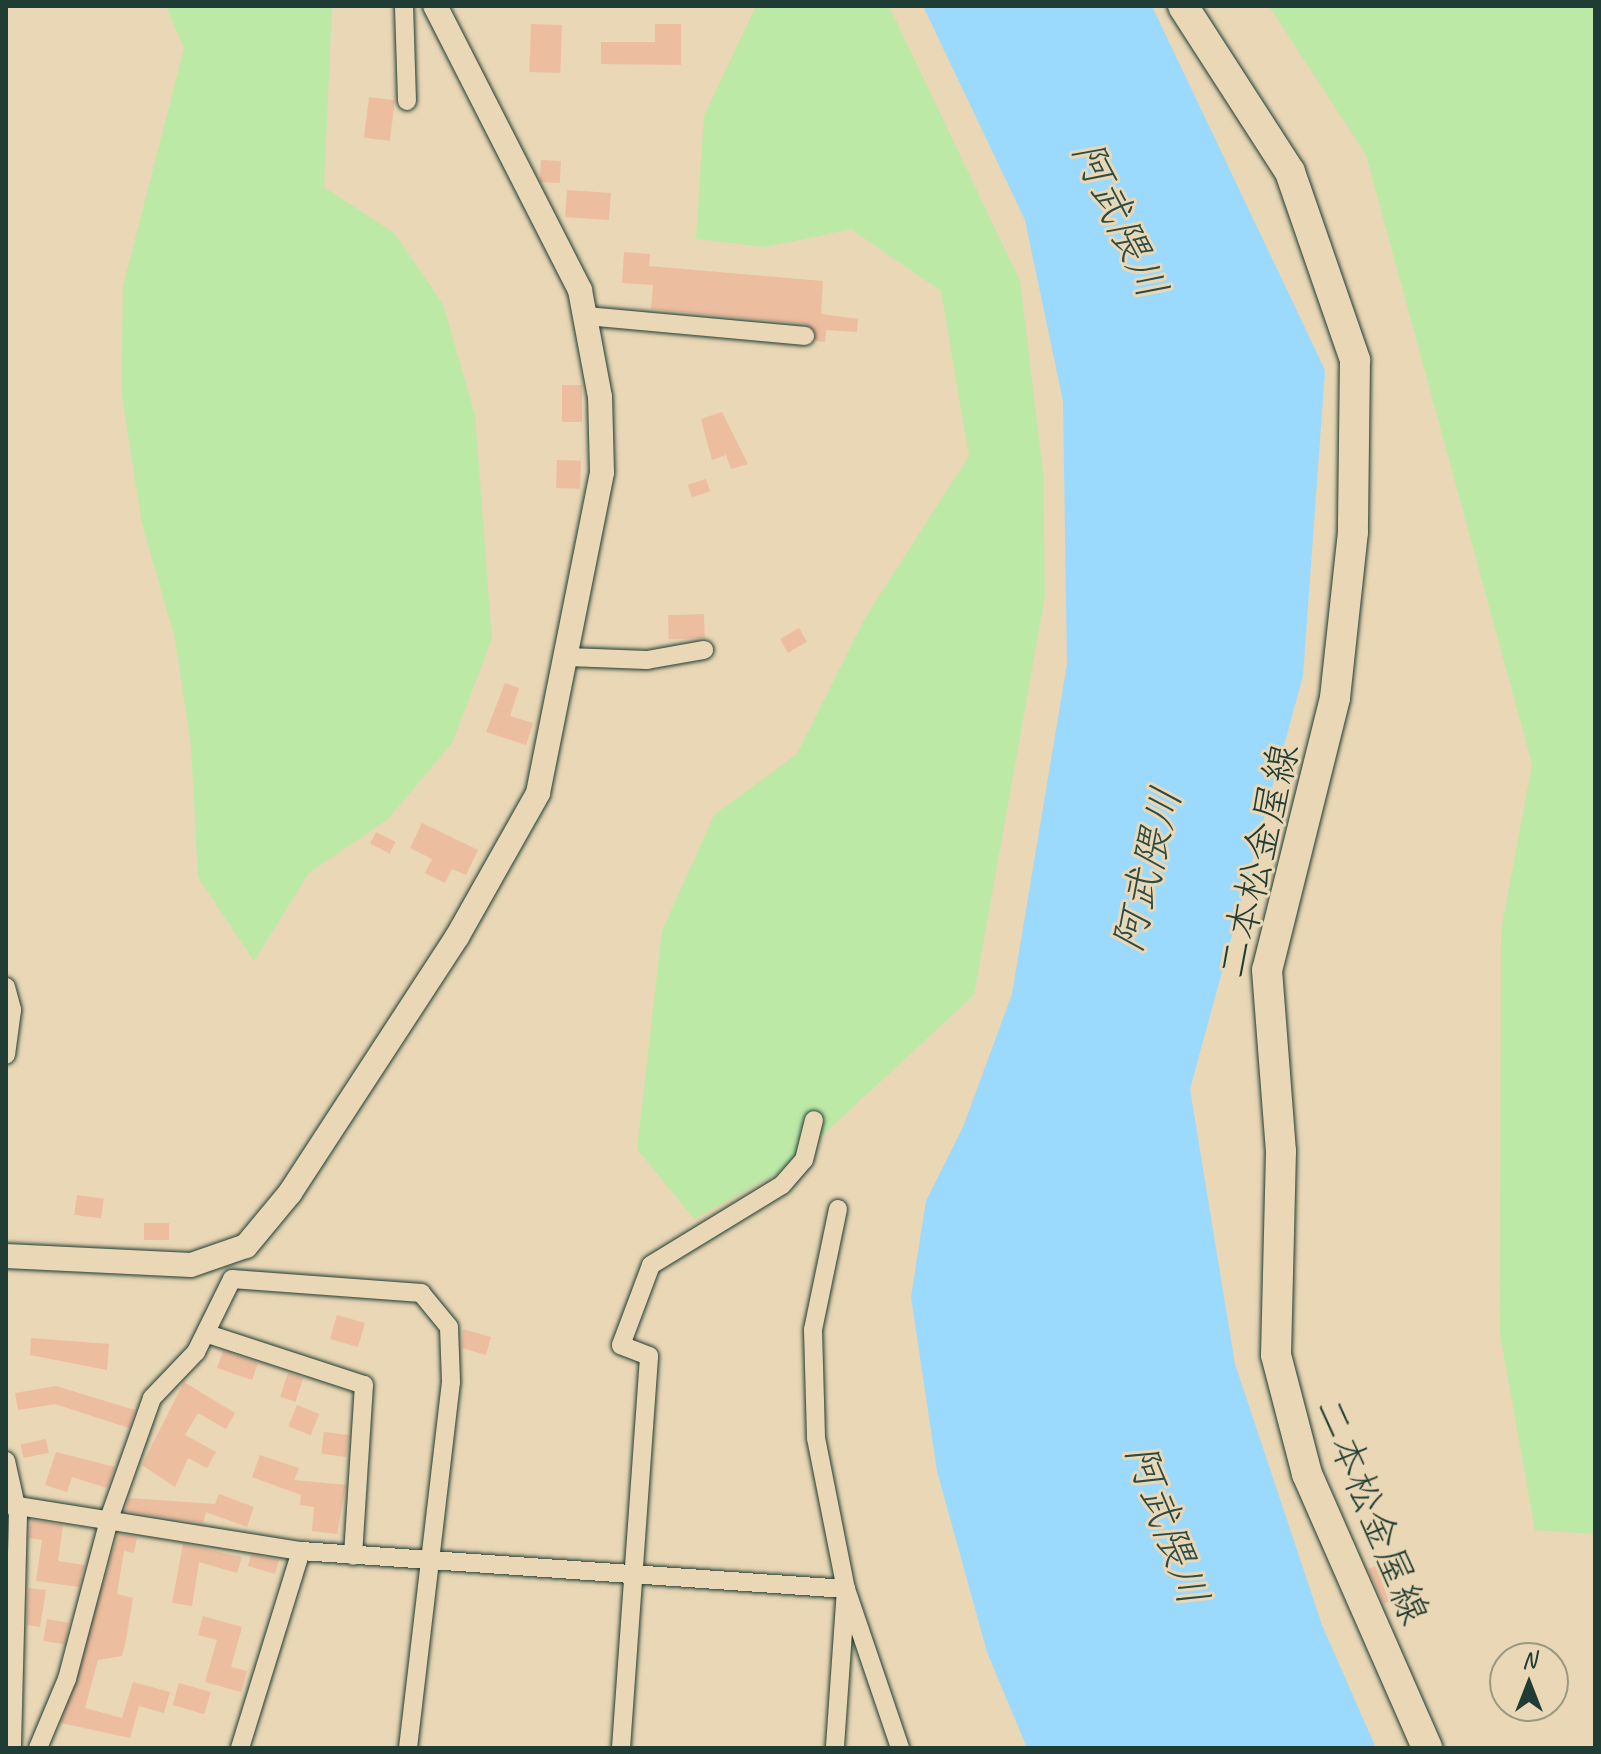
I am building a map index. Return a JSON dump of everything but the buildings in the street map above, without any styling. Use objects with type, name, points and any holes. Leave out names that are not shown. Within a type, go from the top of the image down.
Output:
[{"type":"main road","name":"二本松金屋線","points":[[1183,6],[1290,172],[1355,360],[1353,532],[1335,698],[1267,970],[1281,1151],[1276,1355],[1307,1474],[1427,1748]]},
{"type":"street","points":[[404,6],[407,101]]},
{"type":"street","points":[[38,1748],[67,1679],[110,1516],[152,1398],[208,1334],[227,1270],[290,1193],[522,832],[546,770],[602,472],[587,316],[558,238],[435,6]]},
{"type":"street","points":[[587,316],[805,336]]},
{"type":"street","points":[[568,657],[647,660],[704,650]]},
{"type":"street","points":[[6,987],[12,1010],[6,1055]]},
{"type":"street","points":[[621,1748],[630,1578],[649,1356],[621,1345],[651,1265],[782,1185],[804,1160],[814,1120]]},
{"type":"street","points":[[838,1209],[813,1330],[816,1438],[846,1589],[900,1748]]},
{"type":"street","points":[[6,1256],[227,1270],[401,1289],[421,1293],[445,1316],[451,1382],[408,1748]]},
{"type":"street","points":[[208,1334],[364,1385],[353,1556]]},
{"type":"street","points":[[6,1461],[11,1504],[12,1748]]},
{"type":"street","points":[[11,1504],[110,1516],[301,1551],[630,1578],[846,1589]]},
{"type":"street","points":[[240,1748],[301,1551]]},
{"type":"street","points":[[835,1748],[846,1589]]},
{"type":"green space","points":[[166,6],[332,6],[324,187],[394,233],[443,304],[475,415],[492,639],[452,743],[388,819],[309,873],[254,961],[198,877],[191,745],[174,635],[142,524],[121,389],[123,286],[184,48]]},
{"type":"green space","points":[[756,6],[889,6],[1020,281],[1043,472],[1045,596],[974,995],[787,1168],[694,1219],[637,1149],[662,931],[714,815],[797,754],[865,618],[969,456],[941,291],[851,229],[766,247],[696,239],[704,116]]},
{"type":"green space","points":[[1269,6],[1595,6],[1595,1534],[1535,1530],[1500,1334],[1501,931],[1532,764],[1366,155]]},
{"type":"water","name":"阿武隈川","points":[[923,6],[1152,6],[1325,370],[1303,676],[1190,1089],[1235,1364],[1322,1625],[1376,1748],[1027,1748],[987,1652],[937,1471],[911,1297],[926,1201],[963,1127],[1012,994],[1067,664],[1063,401],[1025,220]]}]
